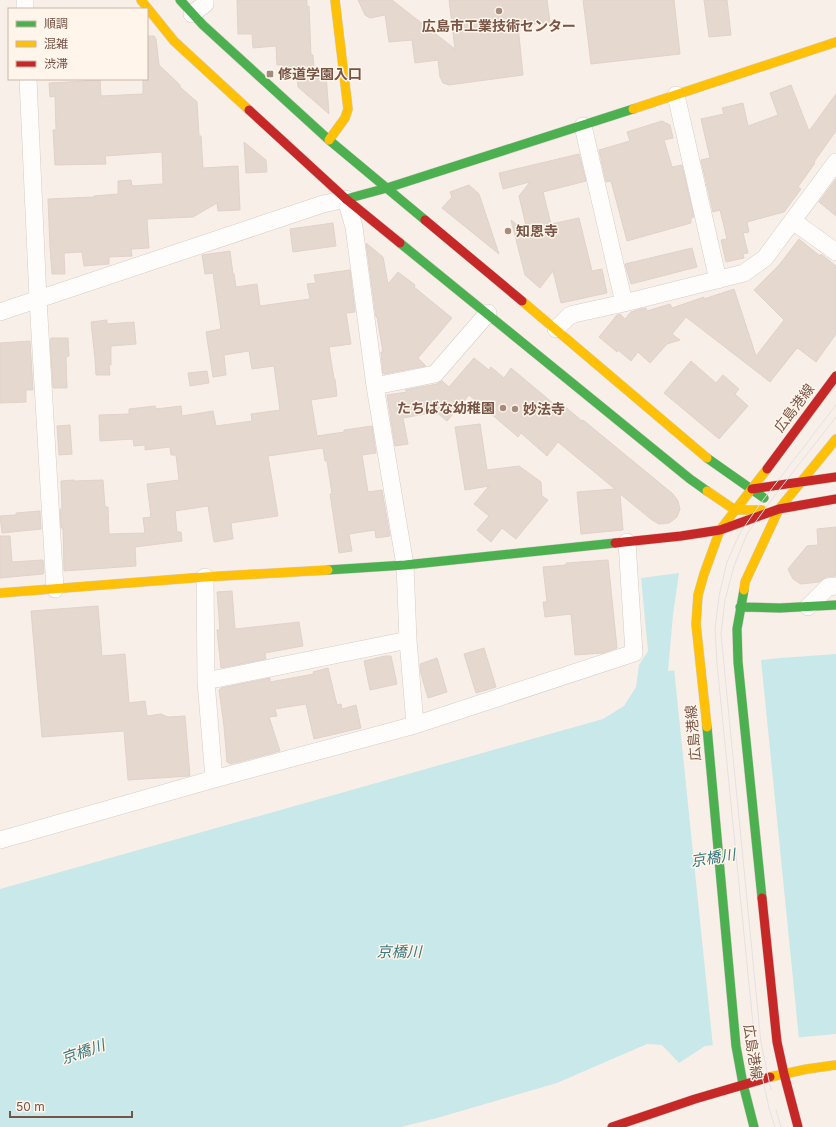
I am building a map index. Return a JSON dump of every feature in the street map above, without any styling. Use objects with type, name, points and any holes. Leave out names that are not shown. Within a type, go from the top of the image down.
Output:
[{"type":"street","points":[[141,0],[147,8]]},
{"type":"street","points":[[180,0],[192,14],[329,140],[556,329],[708,459],[752,489],[779,510]]},
{"type":"street","points":[[192,14],[205,4],[205,0]]},
{"type":"street","points":[[329,140],[345,118],[348,110],[335,0]]},
{"type":"street","points":[[148,9],[174,41],[346,199],[488,313],[690,479],[735,510],[779,510]]},
{"type":"street","points":[[0,312],[323,204],[387,188],[583,126],[836,42]]},
{"type":"street","points":[[28,80],[38,299],[55,589]]},
{"type":"street","points":[[676,95],[718,280]]},
{"type":"street","points":[[583,126],[624,303]]},
{"type":"street","points":[[556,329],[569,316],[574,314],[744,274],[765,258],[836,162]]},
{"type":"street","points":[[346,199],[354,227],[375,386],[405,565],[408,640],[415,725]]},
{"type":"street","points":[[793,221],[836,252]]},
{"type":"street","points":[[375,386],[436,374],[488,313]]},
{"type":"street","name":"広島港線","points":[[754,1127],[743,1084],[736,1046],[696,624],[698,595],[720,530],[836,376]]},
{"type":"street","name":"広島港線","points":[[798,1127],[777,1042],[738,662],[737,629],[745,582],[779,510],[836,439]]},
{"type":"street","points":[[752,489],[836,477]]},
{"type":"street","points":[[0,593],[205,577],[405,565],[681,536],[720,530],[779,510],[836,500]]},
{"type":"street","points":[[0,840],[214,779],[415,725],[634,653],[627,542]]},
{"type":"street","points":[[205,577],[206,681],[214,779]]},
{"type":"street","points":[[808,606],[828,586],[836,586]]},
{"type":"street","points":[[740,607],[780,608],[836,605]]},
{"type":"street","points":[[206,681],[408,640]]},
{"type":"street","points":[[612,1127],[743,1084],[784,1074],[836,1065]]},
{"type":"water","name":"京橋川","points":[[679,573],[673,615],[668,671],[780,658],[836,654],[836,1034],[705,1046],[679,1063],[662,1045],[647,1044],[557,1083],[401,1127],[0,1127],[0,889],[603,719],[624,706],[636,687],[639,665],[648,651],[641,578]]},
{"type":"pier","points":[[761,660],[799,1039],[713,1047],[674,668]]},
{"type":"building","points":[[237,0],[307,0],[307,7],[309,6],[311,55],[313,55],[314,69],[320,69],[321,74],[326,74],[329,114],[298,87],[297,78],[291,78],[291,73],[283,73],[283,65],[277,65],[276,46],[253,48],[252,34],[238,34]]},
{"type":"building","points":[[358,0],[392,0],[455,49],[449,0],[547,0],[550,22],[518,26],[523,75],[449,85],[443,83],[440,77],[438,60],[415,63],[412,40],[389,42],[385,15],[370,18],[365,15]]},
{"type":"building","points":[[583,0],[674,0],[680,54],[591,64]]},
{"type":"building","points":[[704,0],[727,0],[731,35],[709,37]]},
{"type":"building","points":[[148,36],[154,36],[156,39],[159,65],[197,102],[203,168],[238,166],[240,210],[218,211],[217,203],[193,217],[147,219],[149,248],[131,249],[132,256],[109,257],[109,264],[84,266],[82,252],[64,253],[65,274],[52,274],[48,199],[94,197],[118,194],[118,181],[131,180],[132,186],[163,184],[162,152],[105,156],[106,164],[55,165],[53,130],[56,130],[55,96],[50,97],[49,83],[100,80],[101,96],[143,94],[143,80],[148,80]]},
{"type":"building","points":[[791,85],[809,131],[836,94],[836,131],[798,187],[801,189],[784,212],[747,222],[749,232],[743,233],[748,253],[743,254],[744,258],[726,262],[721,240],[727,239],[720,210],[713,212],[701,160],[710,158],[701,119],[724,114],[722,108],[743,103],[748,126],[778,115],[770,93]]},
{"type":"building","points":[[662,121],[670,125],[673,138],[664,140],[672,167],[682,165],[694,217],[691,218],[691,223],[627,241],[611,181],[606,182],[599,150],[630,141],[627,132]]},
{"type":"building","points":[[244,142],[266,160],[267,172],[246,173]]},
{"type":"building","points":[[579,154],[586,181],[543,192],[551,224],[579,218],[592,271],[602,269],[607,293],[561,303],[553,271],[540,288],[525,275],[511,220],[528,234],[519,196],[530,182],[503,189],[499,173]]},
{"type":"building","points":[[836,179],[836,216],[819,202]]},
{"type":"building","points":[[469,185],[479,194],[499,254],[442,208],[452,197],[450,192]]},
{"type":"building","points":[[333,223],[336,246],[293,252],[290,229]]},
{"type":"building","points":[[799,239],[820,256],[821,254],[836,266],[836,334],[816,362],[797,348],[770,382],[686,317],[672,334],[680,340],[667,344],[650,363],[638,352],[631,361],[599,337],[617,315],[620,314],[625,319],[631,312],[641,309],[646,308],[647,311],[670,304],[672,308],[734,289],[756,356],[784,320],[754,290],[779,265]]},
{"type":"building","points":[[366,243],[383,257],[388,284],[398,272],[452,318],[418,358],[426,366],[383,373],[381,352],[383,352],[376,317]]},
{"type":"building","points":[[692,248],[697,267],[631,284],[625,264]]},
{"type":"building","points":[[230,251],[236,287],[257,284],[260,306],[310,299],[307,284],[316,283],[314,275],[350,270],[355,312],[346,313],[351,344],[329,347],[337,396],[311,400],[317,436],[372,426],[376,453],[362,455],[368,492],[382,490],[390,536],[376,538],[375,530],[349,534],[352,551],[339,553],[330,494],[332,494],[327,461],[325,461],[323,448],[268,456],[278,516],[231,523],[233,539],[214,542],[208,506],[175,511],[177,532],[181,532],[182,541],[135,547],[136,566],[64,571],[63,528],[61,528],[60,509],[62,509],[61,481],[103,480],[105,507],[108,507],[109,534],[145,533],[143,518],[151,517],[147,484],[179,480],[176,455],[171,455],[170,447],[145,450],[145,445],[134,446],[133,439],[100,441],[99,415],[129,414],[129,409],[155,406],[156,409],[181,406],[182,416],[213,411],[216,426],[252,421],[251,414],[280,410],[274,366],[252,369],[249,351],[224,355],[226,375],[213,377],[206,332],[221,329],[213,273],[205,274],[202,255]]},
{"type":"building","points":[[107,320],[107,324],[134,322],[136,344],[111,346],[111,365],[109,365],[110,375],[96,375],[91,322]]},
{"type":"building","points":[[51,338],[68,338],[69,356],[66,357],[67,388],[53,388]]},
{"type":"building","points":[[30,341],[33,390],[26,390],[26,402],[0,403],[0,343]]},
{"type":"building","points":[[474,358],[489,370],[491,367],[504,378],[511,368],[560,409],[563,405],[582,421],[583,420],[673,494],[678,501],[680,509],[677,517],[669,523],[659,524],[620,494],[623,530],[581,534],[577,492],[615,489],[558,442],[547,456],[521,433],[518,437],[469,395],[447,421],[436,412],[403,418],[408,444],[395,446],[387,395],[407,392],[405,390],[437,384],[442,381],[449,387]]},
{"type":"building","points":[[691,361],[716,383],[723,375],[739,389],[735,394],[748,406],[719,439],[664,393]]},
{"type":"building","points":[[207,371],[209,383],[190,386],[188,373]]},
{"type":"building","points":[[480,424],[487,470],[519,466],[541,482],[542,496],[548,500],[516,539],[502,528],[491,542],[477,530],[489,516],[474,504],[489,486],[465,490],[455,427]]},
{"type":"building","points":[[70,425],[72,454],[59,455],[57,426]]},
{"type":"building","points":[[40,511],[41,529],[2,533],[0,516]]},
{"type":"building","points":[[836,527],[836,576],[826,577],[819,582],[801,584],[793,579],[788,569],[807,546],[818,545],[817,529]]},
{"type":"building","points":[[0,536],[10,536],[12,562],[43,560],[44,573],[0,578]]},
{"type":"building","points":[[608,560],[617,648],[603,653],[575,655],[571,614],[545,617],[543,602],[547,602],[543,567],[566,565],[566,563]]},
{"type":"building","points":[[232,591],[235,629],[299,622],[303,646],[265,653],[266,659],[221,668],[217,630],[220,630],[217,592]]},
{"type":"building","points":[[98,606],[102,656],[125,654],[129,703],[145,701],[147,716],[161,714],[168,717],[185,716],[190,776],[128,780],[124,731],[42,737],[31,611]]},
{"type":"building","points":[[484,648],[496,687],[476,693],[464,654]]},
{"type":"building","points":[[391,656],[397,684],[370,690],[364,661]]},
{"type":"building","points":[[437,658],[447,692],[428,698],[421,674],[420,664]]},
{"type":"building","points":[[328,668],[337,705],[341,704],[342,709],[356,705],[361,728],[314,739],[306,704],[275,709],[277,716],[269,717],[280,751],[231,764],[227,762],[219,690],[221,688],[270,678],[270,682],[314,674],[313,672]]},
{"type":"tram line","points":[[775,1127],[769,1108],[755,1044],[717,664],[715,629],[719,596],[727,562],[740,533],[760,504],[836,405]]},
{"type":"tram line","points":[[771,1090],[761,1043],[721,634],[725,600],[734,566],[747,534],[772,499],[836,417]]},
{"type":"tram line","points":[[776,1110],[781,1127]]},
{"type":"traffic: fast","points":[[180,0],[203,25],[329,140],[425,220]]},
{"type":"traffic: fast","points":[[346,199],[387,188],[633,109]]},
{"type":"traffic: fast","points":[[400,243],[690,479],[707,491]]},
{"type":"traffic: fast","points":[[707,458],[764,498]]},
{"type":"traffic: fast","points":[[328,570],[405,565],[615,543]]},
{"type":"traffic: fast","points":[[744,590],[737,629],[738,662],[762,898]]},
{"type":"traffic: fast","points":[[740,607],[780,608],[836,605]]},
{"type":"traffic: fast","points":[[707,727],[736,1046],[743,1084],[754,1127]]},
{"type":"traffic: slow","points":[[141,0],[147,8]]},
{"type":"traffic: slow","points":[[329,140],[345,118],[348,109],[335,0]]},
{"type":"traffic: slow","points":[[148,9],[174,41],[249,110]]},
{"type":"traffic: slow","points":[[633,109],[836,42]]},
{"type":"traffic: slow","points":[[522,301],[707,458]]},
{"type":"traffic: slow","points":[[744,590],[745,582],[779,509],[836,439]]},
{"type":"traffic: slow","points":[[707,727],[696,624],[698,595],[720,530],[767,469]]},
{"type":"traffic: slow","points":[[707,491],[735,510],[762,510]]},
{"type":"traffic: slow","points":[[0,593],[205,577],[328,570]]},
{"type":"traffic: slow","points":[[770,1077],[807,1069],[836,1065]]},
{"type":"traffic: jam","points":[[249,110],[346,199],[400,243]]},
{"type":"traffic: jam","points":[[425,220],[522,301]]},
{"type":"traffic: jam","points":[[767,469],[836,376]]},
{"type":"traffic: jam","points":[[752,489],[836,477]]},
{"type":"traffic: jam","points":[[615,543],[720,530],[779,509],[836,499]]},
{"type":"traffic: jam","points":[[762,898],[777,1042],[798,1127]]},
{"type":"traffic: jam","points":[[612,1127],[695,1099],[770,1077]]},
{"type":"place","name":"広島市工業技術センター","points":[[499,11]]},
{"type":"place","name":"修道学園入口","points":[[270,74]]},
{"type":"place","name":"知恩寺","points":[[508,231]]},
{"type":"place","name":"たちばな幼稚園","points":[[503,408]]},
{"type":"place","name":"妙法寺","points":[[515,409]]}]
